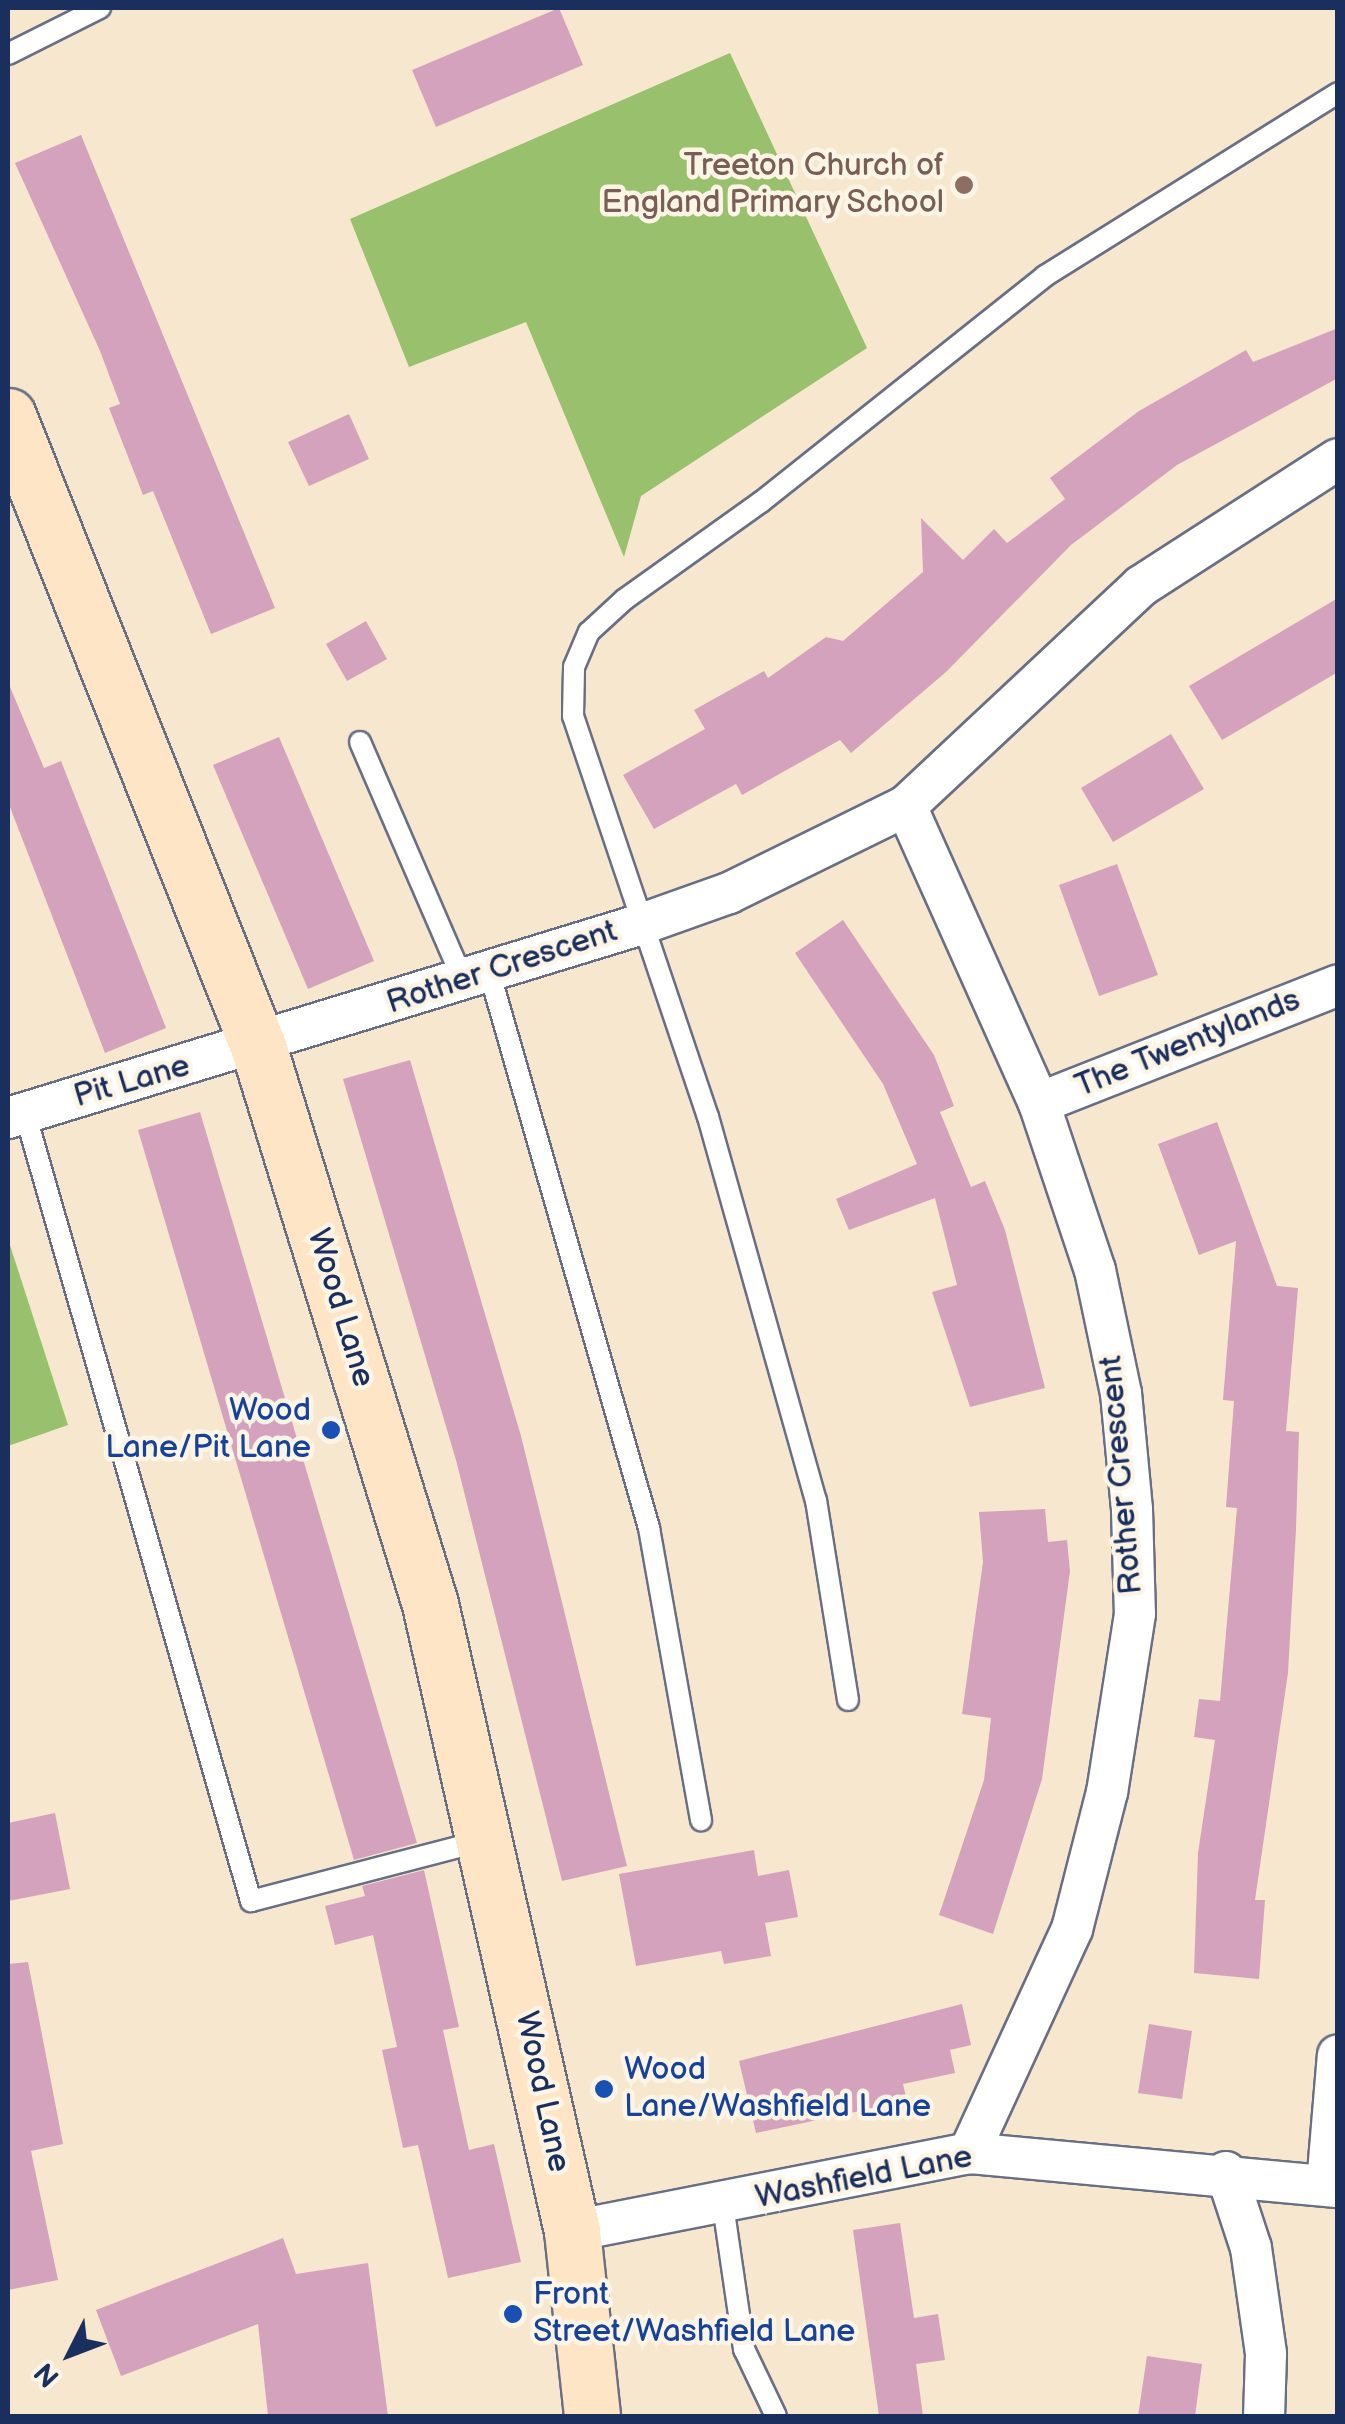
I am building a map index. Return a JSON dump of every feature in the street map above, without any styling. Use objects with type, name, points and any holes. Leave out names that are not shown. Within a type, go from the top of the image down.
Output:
[{"type":"street","name":"Wood Lane","points":[[8,416],[258,1046],[430,1604],[488,1840],[572,2232],[592,2416]]},
{"type":"street","name":"Rother Crescent","points":[[258,1046],[642,924],[729,892],[906,806],[1141,586],[1338,458]]},
{"type":"street","name":"Rother Crescent","points":[[906,806],[1039,1103],[1095,1270],[1121,1393],[1135,1614],[1107,1792],[1072,1929],[969,2154]]},
{"type":"street","name":"The Twentylands","points":[[1039,1103],[1338,985]]},
{"type":"street","name":"Pit Lane","points":[[16,1116],[258,1046]]},
{"type":"street","points":[[1332,2186],[1338,2055]]},
{"type":"street","name":"Washfield Lane","points":[[572,2232],[969,2154],[1226,2172],[1332,2186]]},
{"type":"street","points":[[1226,2172],[1250,2248],[1266,2354],[1264,2416]]},
{"type":"lane","points":[[8,54],[100,8]]},
{"type":"lane","points":[[848,1700],[816,1501],[708,1117],[573,716],[574,667],[590,632],[1045,276],[1338,93]]},
{"type":"lane","points":[[360,742],[476,976],[649,1528],[701,1820]]},
{"type":"lane","points":[[16,1116],[251,1901],[488,1840]]},
{"type":"lane","points":[[723,2205],[744,2349],[776,2416]]},
{"type":"green space","points":[[730,53],[867,348],[641,496],[624,557],[526,322],[409,367],[350,219]]},
{"type":"green space","points":[[8,1239],[68,1425],[8,1446]]},
{"type":"building","points":[[559,8],[583,65],[436,127],[412,70]]},
{"type":"building","points":[[81,135],[275,608],[211,634],[153,491],[143,495],[109,408],[120,404],[100,351],[15,163]]},
{"type":"building","points":[[1338,328],[1338,378],[1177,465],[1071,545],[946,672],[851,753],[840,740],[742,795],[736,784],[654,829],[623,775],[705,729],[694,710],[764,671],[768,678],[826,637],[843,641],[923,572],[921,518],[963,560],[994,529],[1007,543],[1065,499],[1050,478],[1139,411],[1246,350],[1253,362]]},
{"type":"building","points":[[349,414],[369,459],[309,486],[288,442]]},
{"type":"building","points":[[1338,598],[1338,672],[1222,740],[1189,686]]},
{"type":"building","points":[[366,621],[387,659],[347,681],[326,644]]},
{"type":"building","points":[[8,682],[44,768],[61,761],[166,1028],[105,1053],[8,802]]},
{"type":"building","points":[[1171,734],[1204,789],[1113,842],[1081,788]]},
{"type":"building","points":[[279,737],[374,961],[308,989],[213,765]]},
{"type":"building","points":[[1117,864],[1158,975],[1099,996],[1059,885]]},
{"type":"building","points":[[843,920],[934,1055],[954,1106],[940,1112],[971,1187],[985,1181],[1005,1230],[1045,1388],[970,1407],[932,1292],[957,1285],[935,1198],[849,1230],[836,1199],[917,1164],[883,1084],[795,953]]},
{"type":"building","points":[[410,1060],[521,1436],[627,1866],[562,1881],[456,1460],[343,1079]]},
{"type":"building","points":[[200,1112],[417,1843],[354,1860],[138,1130]]},
{"type":"building","points":[[1217,1122],[1277,1286],[1298,1288],[1286,1431],[1299,1432],[1288,1673],[1255,1900],[1265,1900],[1259,1979],[1194,1973],[1198,1853],[1215,1740],[1194,1737],[1199,1699],[1220,1701],[1237,1508],[1226,1507],[1234,1401],[1223,1400],[1236,1241],[1199,1255],[1158,1144]]},
{"type":"building","points":[[1045,1509],[1048,1542],[1067,1540],[1070,1571],[1042,1779],[993,1934],[939,1915],[984,1780],[991,1718],[962,1714],[983,1562],[979,1512]]},
{"type":"building","points":[[55,1813],[70,1889],[8,1901],[8,1823]]},
{"type":"building","points":[[754,1850],[758,1876],[789,1870],[798,1917],[765,1923],[771,1956],[724,1964],[721,1951],[636,1966],[619,1874]]},
{"type":"building","points":[[424,1870],[459,2027],[443,2030],[469,2150],[494,2144],[521,2262],[448,2278],[418,2145],[403,2148],[382,2050],[397,2047],[373,1935],[335,1945],[325,1906],[365,1896],[362,1886]]},
{"type":"building","points":[[28,1962],[63,2144],[31,2151],[58,2280],[8,2290],[8,1964]]},
{"type":"building","points":[[962,2004],[971,2045],[950,2050],[955,2073],[903,2084],[907,2101],[756,2133],[739,2061]]},
{"type":"building","points":[[1149,2024],[1192,2031],[1182,2099],[1138,2093]]},
{"type":"building","points":[[900,2223],[914,2318],[938,2314],[945,2360],[916,2364],[923,2416],[879,2416],[853,2230]]},
{"type":"building","points":[[283,2238],[296,2274],[368,2263],[388,2416],[268,2416],[258,2324],[121,2376],[96,2310]]},
{"type":"building","points":[[1147,2356],[1202,2364],[1195,2416],[1138,2416]]},
{"type":"place","name":"Treeton Church of England Primary School","points":[[964,185]]},
{"type":"place","name":"Wood Lane/Pit Lane","points":[[331,1430]]},
{"type":"place","name":"Wood Lane/Washfield Lane","points":[[604,2089]]},
{"type":"place","name":"Front Street/Washfield Lane","points":[[513,2314]]}]
